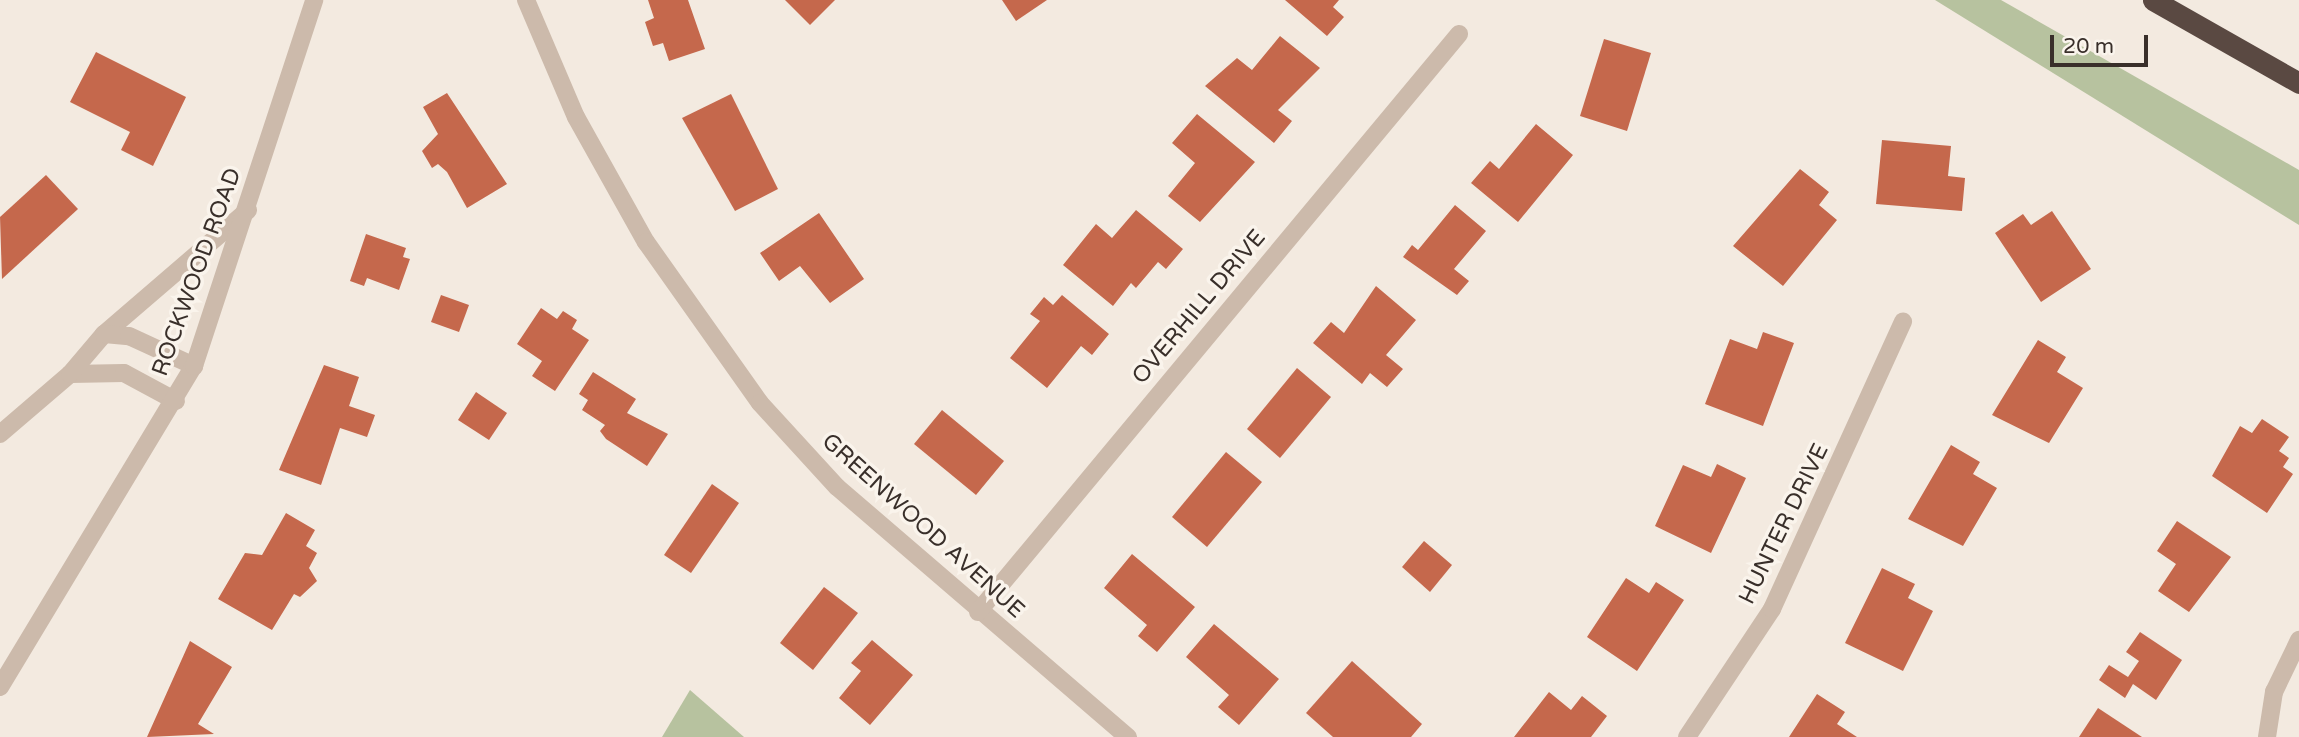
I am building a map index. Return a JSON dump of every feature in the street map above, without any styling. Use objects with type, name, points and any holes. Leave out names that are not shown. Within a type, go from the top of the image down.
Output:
[{"type":"highway","points":[[2153,0],[2299,83]]},
{"type":"street","name":"GREENWOOD AVENUE","points":[[526,0],[576,117],[715,348],[837,487],[978,612],[1128,737]]},
{"type":"street","name":"ROCKWOOD ROAD","points":[[0,687],[176,401],[194,366],[248,210],[311,1]]},
{"type":"street","name":"OVERHILL DRIVE","points":[[978,612],[1459,34]]},
{"type":"street","points":[[0,434],[70,374],[104,334],[248,210]]},
{"type":"street","name":"HUNTER DRIVE","points":[[1687,737],[1772,609],[1903,321]]},
{"type":"street","points":[[104,334],[129,336],[194,366]]},
{"type":"street","points":[[70,374],[124,373],[176,401]]},
{"type":"street","points":[[2267,737],[2274,692],[2299,640]]},
{"type":"green space","points":[[1935,0],[2001,0],[2299,170],[2299,225]]},
{"type":"green space","points":[[690,690],[744,737],[662,737]]},
{"type":"building","points":[[648,0],[688,0],[705,49],[669,61],[663,43],[653,46],[645,22],[654,18]]},
{"type":"building","points":[[785,0],[835,0],[810,25]]},
{"type":"building","points":[[1002,0],[1047,0],[1016,21]]},
{"type":"building","points":[[1285,0],[1339,0],[1333,7],[1344,17],[1327,36]]},
{"type":"building","points":[[1280,36],[1320,68],[1278,110],[1292,121],[1274,143],[1205,86],[1237,58],[1252,70]]},
{"type":"building","points":[[1604,39],[1651,53],[1627,131],[1580,116]]},
{"type":"building","points":[[96,52],[186,97],[153,166],[121,150],[130,132],[70,102]]},
{"type":"building","points":[[447,93],[507,184],[467,208],[447,172],[438,164],[432,168],[422,151],[438,134],[423,107]]},
{"type":"building","points":[[731,94],[778,189],[735,211],[682,118]]},
{"type":"building","points":[[1197,114],[1255,162],[1200,222],[1168,196],[1195,163],[1172,143]]},
{"type":"building","points":[[1536,124],[1573,155],[1518,222],[1471,183],[1490,161],[1499,169]]},
{"type":"building","points":[[1882,140],[1951,146],[1948,176],[1965,178],[1962,211],[1876,204]]},
{"type":"building","points":[[1800,169],[1829,192],[1819,205],[1837,220],[1783,286],[1733,246]]},
{"type":"building","points":[[46,175],[78,209],[2,279],[0,217]]},
{"type":"building","points":[[1455,205],[1486,231],[1454,269],[1469,281],[1457,295],[1403,257],[1412,245],[1418,250]]},
{"type":"building","points":[[1136,210],[1183,249],[1166,269],[1158,262],[1136,288],[1131,283],[1113,306],[1063,265],[1096,224],[1112,238]]},
{"type":"building","points":[[2052,211],[2091,269],[2041,302],[1995,233],[2023,214],[2031,225]]},
{"type":"building","points":[[819,213],[864,279],[830,303],[800,266],[779,281],[760,253]]},
{"type":"building","points":[[366,234],[406,248],[403,257],[410,259],[399,290],[367,278],[364,286],[350,281]]},
{"type":"building","points":[[1376,286],[1416,320],[1386,355],[1403,369],[1387,387],[1370,373],[1362,384],[1313,343],[1331,322],[1344,333]]},
{"type":"building","points":[[441,295],[469,305],[459,332],[431,322]]},
{"type":"building","points":[[1062,295],[1109,334],[1092,355],[1081,346],[1047,388],[1010,358],[1040,321],[1030,314],[1044,297],[1053,305]]},
{"type":"building","points":[[541,308],[557,319],[563,311],[577,320],[572,329],[589,340],[555,391],[532,376],[542,361],[517,344]]},
{"type":"building","points":[[1763,332],[1794,343],[1763,426],[1705,404],[1730,339],[1757,349]]},
{"type":"building","points":[[2038,340],[2066,357],[2057,372],[2083,388],[2049,443],[1992,415]]},
{"type":"building","points":[[324,365],[359,377],[349,406],[375,415],[367,437],[340,428],[321,485],[279,470]]},
{"type":"building","points":[[1297,368],[1331,397],[1280,458],[1247,429]]},
{"type":"building","points":[[593,372],[636,399],[627,413],[668,434],[647,466],[606,439],[600,431],[605,425],[582,410],[588,400],[579,394]]},
{"type":"building","points":[[476,392],[507,413],[489,440],[458,420]]},
{"type":"building","points":[[942,410],[1004,461],[976,495],[914,444]]},
{"type":"building","points":[[2262,419],[2289,437],[2279,451],[2289,458],[2283,467],[2293,474],[2267,513],[2212,476],[2240,426],[2252,433]]},
{"type":"building","points":[[1951,445],[1980,462],[1973,474],[1997,488],[1963,546],[1908,519]]},
{"type":"building","points":[[1226,452],[1262,482],[1207,547],[1172,517]]},
{"type":"building","points":[[1717,464],[1746,478],[1711,553],[1655,526],[1683,465],[1711,477]]},
{"type":"building","points":[[712,484],[739,503],[691,573],[664,555]]},
{"type":"building","points":[[286,513],[315,530],[306,546],[317,553],[309,568],[317,581],[300,597],[294,594],[272,630],[218,599],[245,553],[262,555]]},
{"type":"building","points":[[2177,521],[2231,557],[2189,612],[2158,591],[2176,564],[2157,551]]},
{"type":"building","points":[[1424,541],[1452,565],[1430,592],[1402,567]]},
{"type":"building","points":[[1132,554],[1195,607],[1157,652],[1138,636],[1147,625],[1104,588]]},
{"type":"building","points":[[1882,568],[1915,584],[1908,598],[1933,611],[1903,671],[1845,643]]},
{"type":"building","points":[[1626,578],[1649,593],[1656,582],[1684,600],[1637,671],[1587,637]]},
{"type":"building","points":[[824,587],[858,613],[813,670],[780,643]]},
{"type":"building","points":[[1214,624],[1279,679],[1239,725],[1218,707],[1229,695],[1186,657]]},
{"type":"building","points":[[2140,632],[2182,660],[2156,700],[2133,684],[2125,698],[2099,680],[2109,665],[2128,677],[2139,661],[2126,652]]},
{"type":"building","points":[[872,640],[913,675],[870,725],[839,698],[861,671],[851,663]]},
{"type":"building","points":[[190,641],[232,667],[198,724],[214,734],[147,737]]},
{"type":"building","points":[[1352,661],[1422,724],[1411,737],[1333,737],[1306,713]]},
{"type":"building","points":[[1549,692],[1571,710],[1582,696],[1607,716],[1591,737],[1514,737]]},
{"type":"building","points":[[1817,694],[1845,712],[1837,724],[1857,737],[1789,737]]},
{"type":"building","points":[[2098,708],[2142,737],[2079,737]]}]
